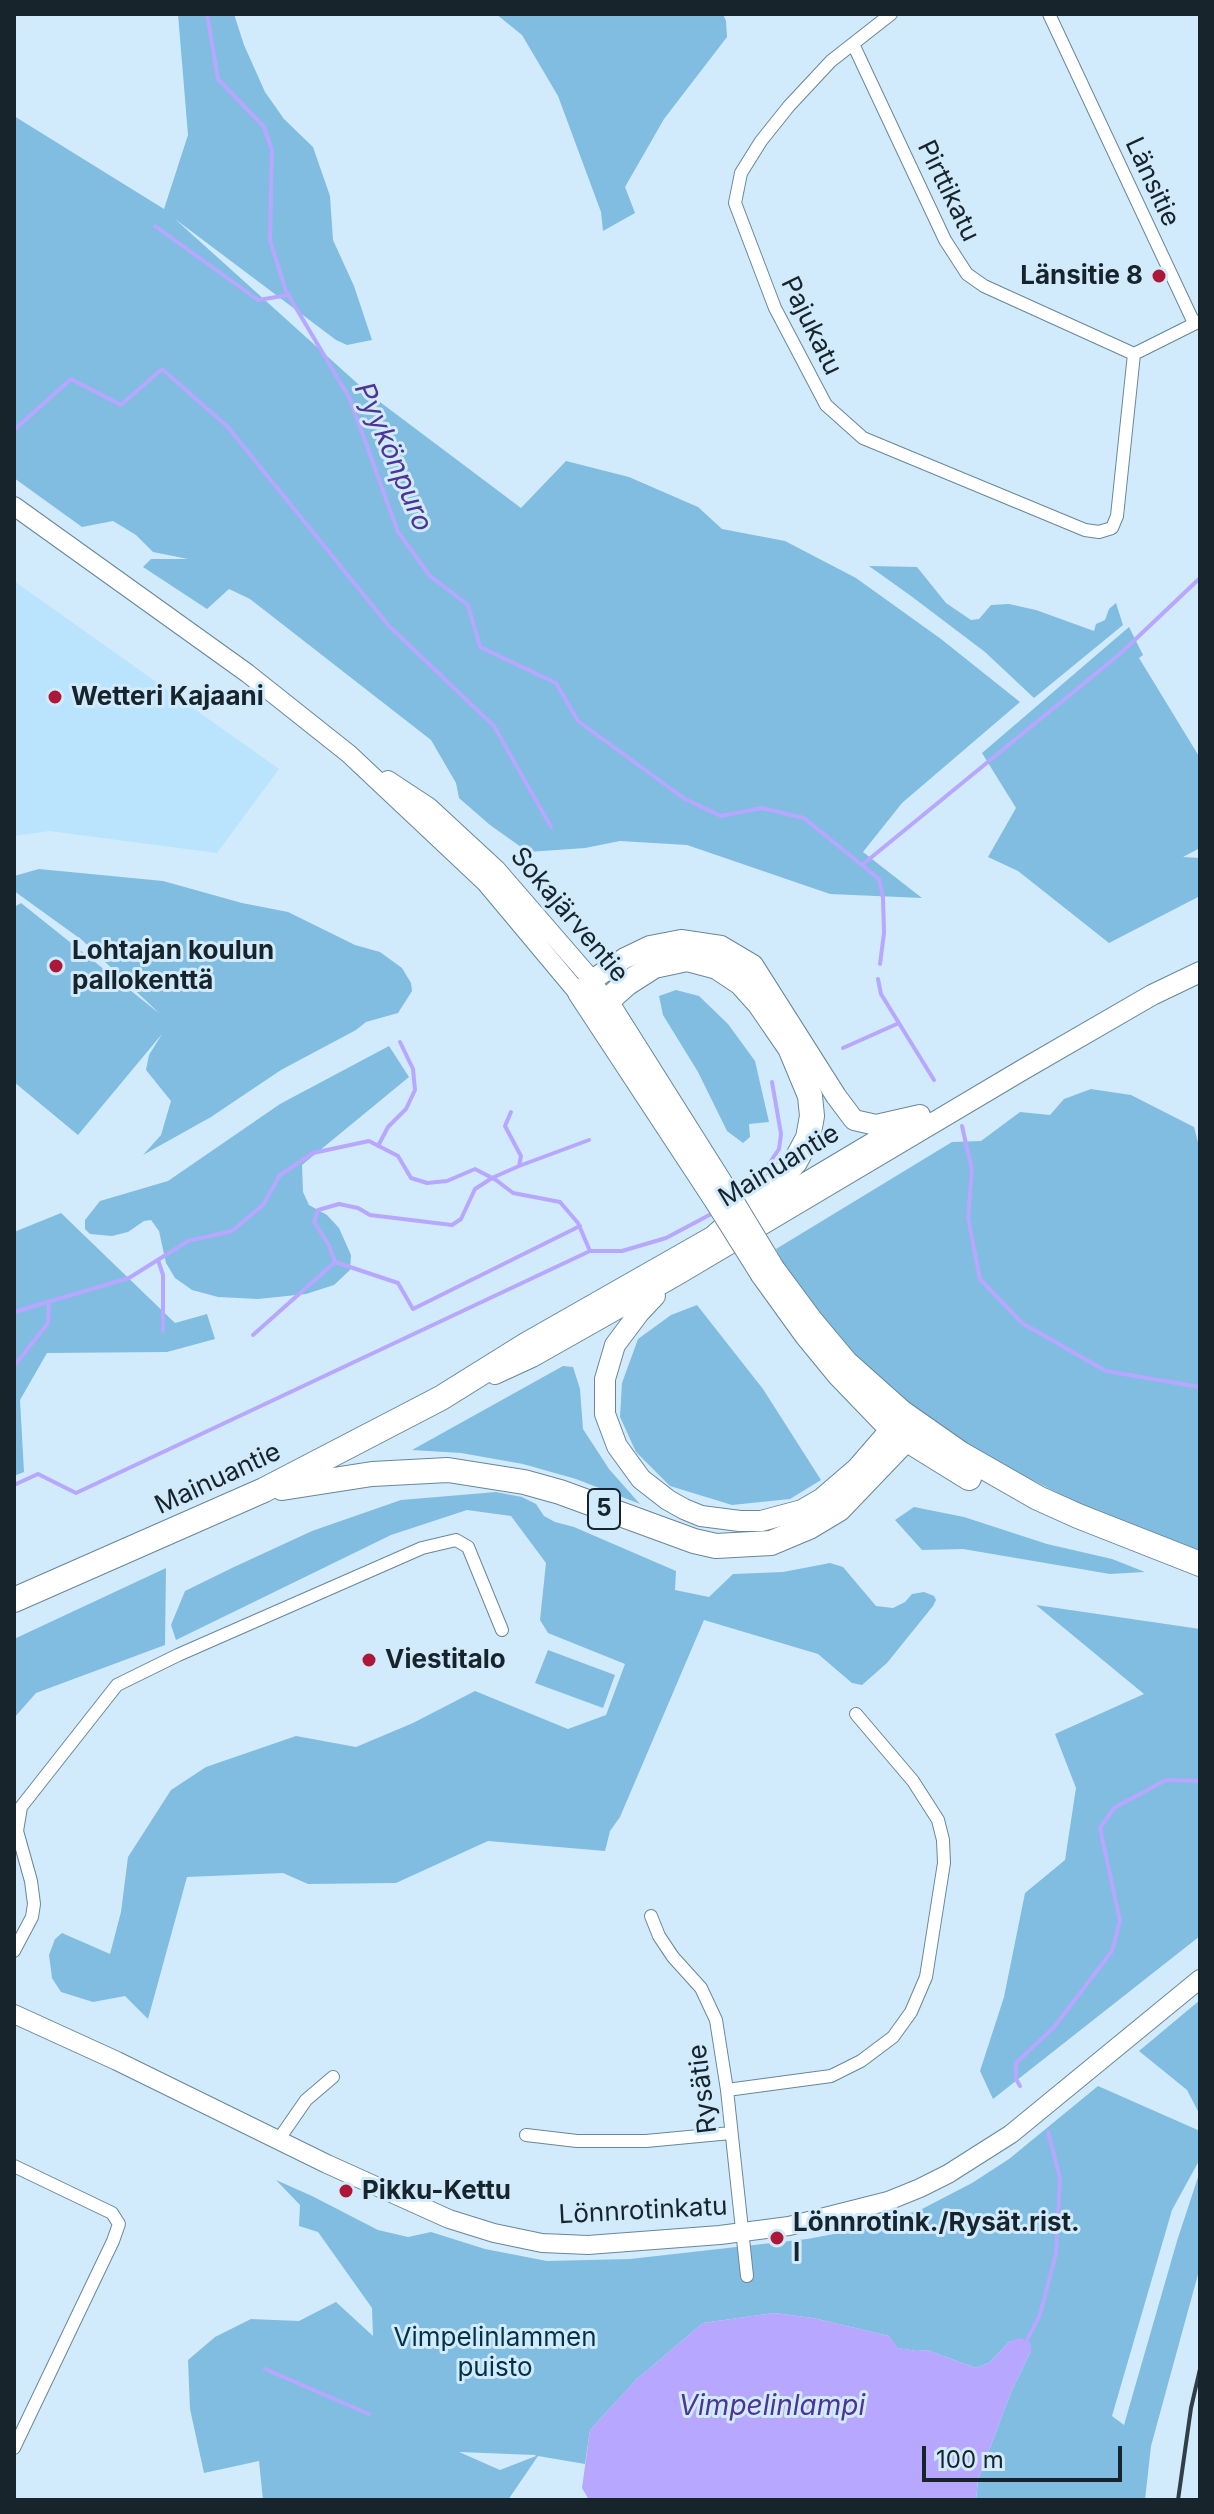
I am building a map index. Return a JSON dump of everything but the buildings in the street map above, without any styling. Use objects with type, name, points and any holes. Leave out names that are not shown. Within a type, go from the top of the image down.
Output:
[{"type":"highway","name":"5","points":[[591,996],[626,984],[654,966],[687,959],[717,967],[741,983],[759,1003],[776,1025],[802,1072],[810,1096],[812,1116],[808,1138],[795,1162],[777,1182],[714,1238]]},
{"type":"highway","name":"Sokajärventie","points":[[591,996],[767,1272],[904,1426],[1038,1498],[1200,1565]]},
{"type":"highway","name":"Mainuantie","points":[[14,1600],[264,1490],[441,1398],[526,1345],[714,1238]]},
{"type":"highway","name":"5","points":[[264,1490],[372,1474],[448,1470],[524,1482],[560,1492],[694,1541],[716,1546],[771,1543],[809,1527],[839,1509],[904,1426]]},
{"type":"main road","points":[[591,996],[625,958],[650,946],[681,940],[721,946],[753,965],[854,1120],[876,1125],[920,1115]]},
{"type":"main road","name":"Mainuantie","points":[[441,1398],[532,1357],[1152,995],[1200,972]]},
{"type":"main road","name":"Mainuantie","points":[[714,1238],[920,1115],[1123,1003],[1152,995]]},
{"type":"main road","points":[[677,1275],[624,1331],[608,1363],[603,1397],[605,1414],[617,1446],[641,1479],[668,1500],[701,1516],[740,1521],[780,1517],[802,1510],[838,1486],[904,1426]]},
{"type":"street","name":"Pajukatu","points":[[891,14],[811,80],[761,141],[741,173],[735,203],[775,308],[826,405],[863,438],[1085,530],[1099,532],[1112,528],[1117,516],[1134,354]]},
{"type":"street","name":"Länsitie","points":[[1049,14],[1197,322],[1134,354]]},
{"type":"street","name":"Pirttikatu","points":[[853,44],[945,240],[967,274],[984,286],[1134,354]]},
{"type":"street","name":"Sokajärventie","points":[[14,506],[247,673],[349,754],[429,807],[496,869],[591,996]]},
{"type":"street","points":[[14,1951],[32,1917],[33,1893],[17,1831],[21,1807],[117,1685],[422,1548],[456,1540],[468,1547],[502,1630]]},
{"type":"street","points":[[727,2090],[831,2076],[879,2049],[893,2037],[920,1995],[938,1909],[944,1863],[943,1840],[938,1820],[927,1800],[856,1714]]},
{"type":"street","name":"Rysätie","points":[[651,1916],[666,1946],[701,1988],[720,2039],[747,2276]]},
{"type":"street","name":"Lönnrotinkatu","points":[[14,2014],[449,2219],[542,2243],[588,2245],[789,2226],[888,2201],[948,2174],[1020,2127],[1200,1979]]},
{"type":"street","points":[[279,2139],[306,2100],[333,2077]]},
{"type":"street","points":[[526,2135],[577,2141],[646,2141],[731,2133]]},
{"type":"street","points":[[14,2166],[112,2213],[119,2224],[14,2448]]},
{"type":"shaded area","points":[[14,581],[279,769],[217,853],[49,831],[14,836]]},
{"type":"green space","points":[[178,14],[234,14],[265,92],[284,119],[313,147],[330,196],[333,240],[354,286],[372,340],[347,345],[336,340],[175,219],[368,393],[521,508],[566,461],[629,477],[698,507],[722,529],[785,541],[856,578],[941,639],[1020,702],[902,803],[863,852],[922,898],[830,894],[687,845],[620,841],[585,848],[528,852],[459,798],[456,783],[431,740],[250,599],[229,589],[207,609],[143,567],[151,559],[188,559],[153,552],[136,535],[113,521],[82,527],[14,478],[14,116],[164,209],[188,135]]},
{"type":"green space","points":[[496,14],[723,14],[727,37],[664,119],[625,187],[635,213],[603,231],[601,212],[558,96],[522,35]]},
{"type":"green space","points":[[869,566],[917,567],[946,603],[971,620],[979,619],[991,605],[1009,604],[1036,610],[1094,631],[1096,624],[1105,620],[1109,609],[1116,603],[1123,625],[1034,698],[985,652]]},
{"type":"green space","points":[[1129,627],[1143,655],[1139,658],[1200,758],[1200,848],[1183,857],[1200,858],[1200,896],[1109,943],[1018,871],[988,857],[1016,808],[982,753]]},
{"type":"green space","points":[[39,869],[163,881],[288,912],[355,945],[380,952],[402,968],[412,991],[398,1013],[366,1022],[143,1155],[161,1135],[171,1101],[146,1070],[149,1055],[162,1034],[78,1135],[14,1082],[14,907],[21,903],[160,1014],[82,940],[14,891],[14,876]]},
{"type":"green space","points":[[676,990],[699,996],[728,1024],[755,1061],[769,1122],[749,1124],[750,1137],[743,1143],[727,1131],[698,1072],[663,1015],[659,996]]},
{"type":"green space","points":[[389,1046],[409,1077],[302,1165],[303,1192],[309,1205],[327,1215],[339,1228],[351,1255],[350,1270],[334,1285],[306,1294],[258,1299],[218,1297],[192,1290],[175,1278],[166,1263],[159,1231],[151,1220],[112,1236],[90,1234],[85,1229],[85,1220],[100,1201],[168,1181],[280,1104]]},
{"type":"green space","points":[[1091,1089],[1131,1095],[1194,1127],[1200,1150],[1200,1551],[1093,1511],[968,1447],[890,1391],[845,1350],[794,1285],[776,1249],[952,1142],[981,1141],[1020,1112],[1050,1115],[1064,1099]]},
{"type":"green space","points":[[61,1213],[175,1323],[207,1314],[215,1339],[167,1352],[47,1353],[20,1400],[24,1472],[14,1476],[14,1232]]},
{"type":"green space","points":[[697,1305],[763,1389],[821,1480],[790,1499],[732,1505],[670,1486],[636,1452],[620,1417],[622,1383],[638,1339],[671,1315]]},
{"type":"green space","points":[[563,1366],[573,1367],[580,1389],[583,1429],[609,1469],[640,1504],[576,1479],[523,1464],[461,1453],[412,1450]]},
{"type":"green space","points":[[496,1492],[522,1497],[536,1504],[544,1516],[555,1522],[574,1527],[676,1571],[675,1590],[709,1597],[733,1574],[783,1572],[830,1563],[843,1567],[876,1606],[893,1608],[912,1594],[924,1592],[936,1600],[887,1663],[862,1685],[852,1683],[818,1654],[704,1620],[620,1817],[610,1831],[605,1851],[488,1841],[396,1883],[308,1884],[283,1873],[187,1877],[148,2019],[125,1996],[93,2002],[61,1992],[52,1978],[49,1955],[55,1939],[62,1933],[110,1954],[121,1912],[128,1857],[171,1790],[206,1767],[296,1736],[356,1747],[413,1723],[475,1691],[568,1729],[606,1715],[625,1664],[548,1633],[540,1620],[546,1563],[511,1516],[467,1510],[391,1535],[176,1640],[171,1625],[185,1591],[234,1567],[312,1531],[401,1500]]},
{"type":"green space","points":[[914,1507],[964,1517],[1047,1544],[1112,1559],[1145,1572],[1110,1574],[963,1549],[922,1550],[895,1520]]},
{"type":"green space","points":[[166,1568],[165,1645],[36,1693],[14,1718],[14,1639]]},
{"type":"green space","points":[[1036,1605],[1200,1629],[1200,1936],[993,2099],[980,2071],[1004,1997],[1025,1893],[1065,1860],[1076,1788],[1055,1734],[1144,1694]]},
{"type":"green space","points":[[548,1650],[615,1675],[603,1708],[535,1683]]},
{"type":"green space","points":[[1200,2000],[1200,2115],[1187,2090],[1139,2051]]},
{"type":"green space","name":"Vimpelinlammen puisto","points":[[1098,2086],[1200,2131],[1200,2159],[1172,2210],[1112,2416],[1124,2425],[1200,2171],[1200,2267],[1151,2446],[1145,2500],[976,2500],[978,2480],[1011,2392],[1031,2351],[1010,2341],[989,2363],[976,2368],[927,2350],[897,2348],[889,2336],[813,2318],[774,2313],[703,2323],[637,2379],[590,2430],[585,2464],[538,2456],[508,2500],[263,2500],[259,2461],[204,2473],[190,2409],[188,2360],[215,2337],[251,2319],[299,2321],[336,2302],[373,2336],[372,2308],[318,2232],[299,2226],[300,2205],[276,2180],[378,2230],[408,2237],[431,2232],[485,2249],[547,2261],[630,2259],[807,2239],[861,2229],[922,2209],[1009,2159]],"holes":[[[459,2452],[535,2455],[500,2470]]]},
{"type":"water","name":"Vimpelinlampi","points":[[774,2313],[813,2318],[889,2336],[898,2348],[927,2350],[976,2368],[989,2363],[1010,2341],[1020,2338],[1031,2343],[1031,2351],[1011,2392],[978,2480],[976,2500],[589,2500],[582,2488],[590,2430],[637,2379],[703,2323]]},
{"type":"waterway","name":"Pyykönpuro","points":[[207,14],[218,79],[264,127],[272,150],[270,240],[286,291],[350,399],[398,532],[430,576],[468,605],[480,647],[556,683],[578,721],[685,799],[721,816],[762,808],[804,818],[879,879],[884,933],[880,964]]},
{"type":"waterway","points":[[155,226],[258,300],[289,295]]},
{"type":"waterway","points":[[14,430],[71,379],[121,405],[162,369],[227,426],[389,626],[494,726],[551,827]]},
{"type":"waterway","points":[[862,865],[1121,653],[1200,578]]},
{"type":"waterway","name":"Pyykönpuro","points":[[878,979],[881,994],[934,1080]]},
{"type":"waterway","points":[[843,1048],[899,1023]]},
{"type":"waterway","points":[[378,1146],[388,1127],[406,1109],[415,1090],[413,1069],[400,1042]]},
{"type":"waterway","points":[[752,1189],[779,1149],[781,1134],[772,1082]]},
{"type":"waterway","points":[[335,1262],[329,1245],[314,1222],[318,1210],[339,1204],[358,1208],[370,1215],[452,1225],[461,1219],[475,1189],[519,1166],[521,1156],[505,1126],[511,1112]]},
{"type":"waterway","name":"Pyykönpuro","points":[[962,1126],[972,1170],[968,1218],[980,1279],[1022,1323],[1106,1371],[1200,1387]]},
{"type":"waterway","points":[[519,1166],[589,1140]]},
{"type":"waterway","points":[[14,1312],[129,1278],[188,1241],[232,1231],[263,1205],[280,1175],[313,1153],[369,1141],[398,1156],[411,1178],[427,1183],[447,1181],[475,1169],[513,1193],[560,1202],[578,1223],[590,1251]]},
{"type":"waterway","points":[[14,1485],[38,1474],[76,1493],[590,1251],[622,1251],[666,1238],[715,1212]]},
{"type":"waterway","points":[[253,1335],[335,1262],[398,1283],[413,1309],[580,1226]]},
{"type":"waterway","points":[[158,1260],[163,1275],[163,1331]]},
{"type":"waterway","points":[[14,1366],[48,1323],[49,1301]]},
{"type":"waterway","name":"Pyykönpuro","points":[[1020,2086],[1016,2079],[1016,2063],[1054,2027],[1112,1951],[1120,1921],[1100,1828],[1114,1808],[1166,1780],[1200,1781]]},
{"type":"waterway","name":"Pyykönpuro","points":[[1027,2340],[1040,2315],[1056,2253],[1060,2178],[1048,2132]]},
{"type":"waterway","points":[[265,2369],[369,2414]]},
{"type":"railway","points":[[1178,2500],[1191,2408],[1200,2369]]},
{"type":"place","name":"Länsitie 8","points":[[1159,276]]},
{"type":"place","name":"Wetteri Kajaani","points":[[55,697]]},
{"type":"place","name":"Lohtajan koulun pallokenttä","points":[[56,966]]},
{"type":"place","name":"Viestitalo","points":[[369,1660]]},
{"type":"place","name":"Pikku-Kettu","points":[[346,2191]]},
{"type":"place","name":"Lönnrotink./Rysät.rist. I","points":[[777,2238]]}]
